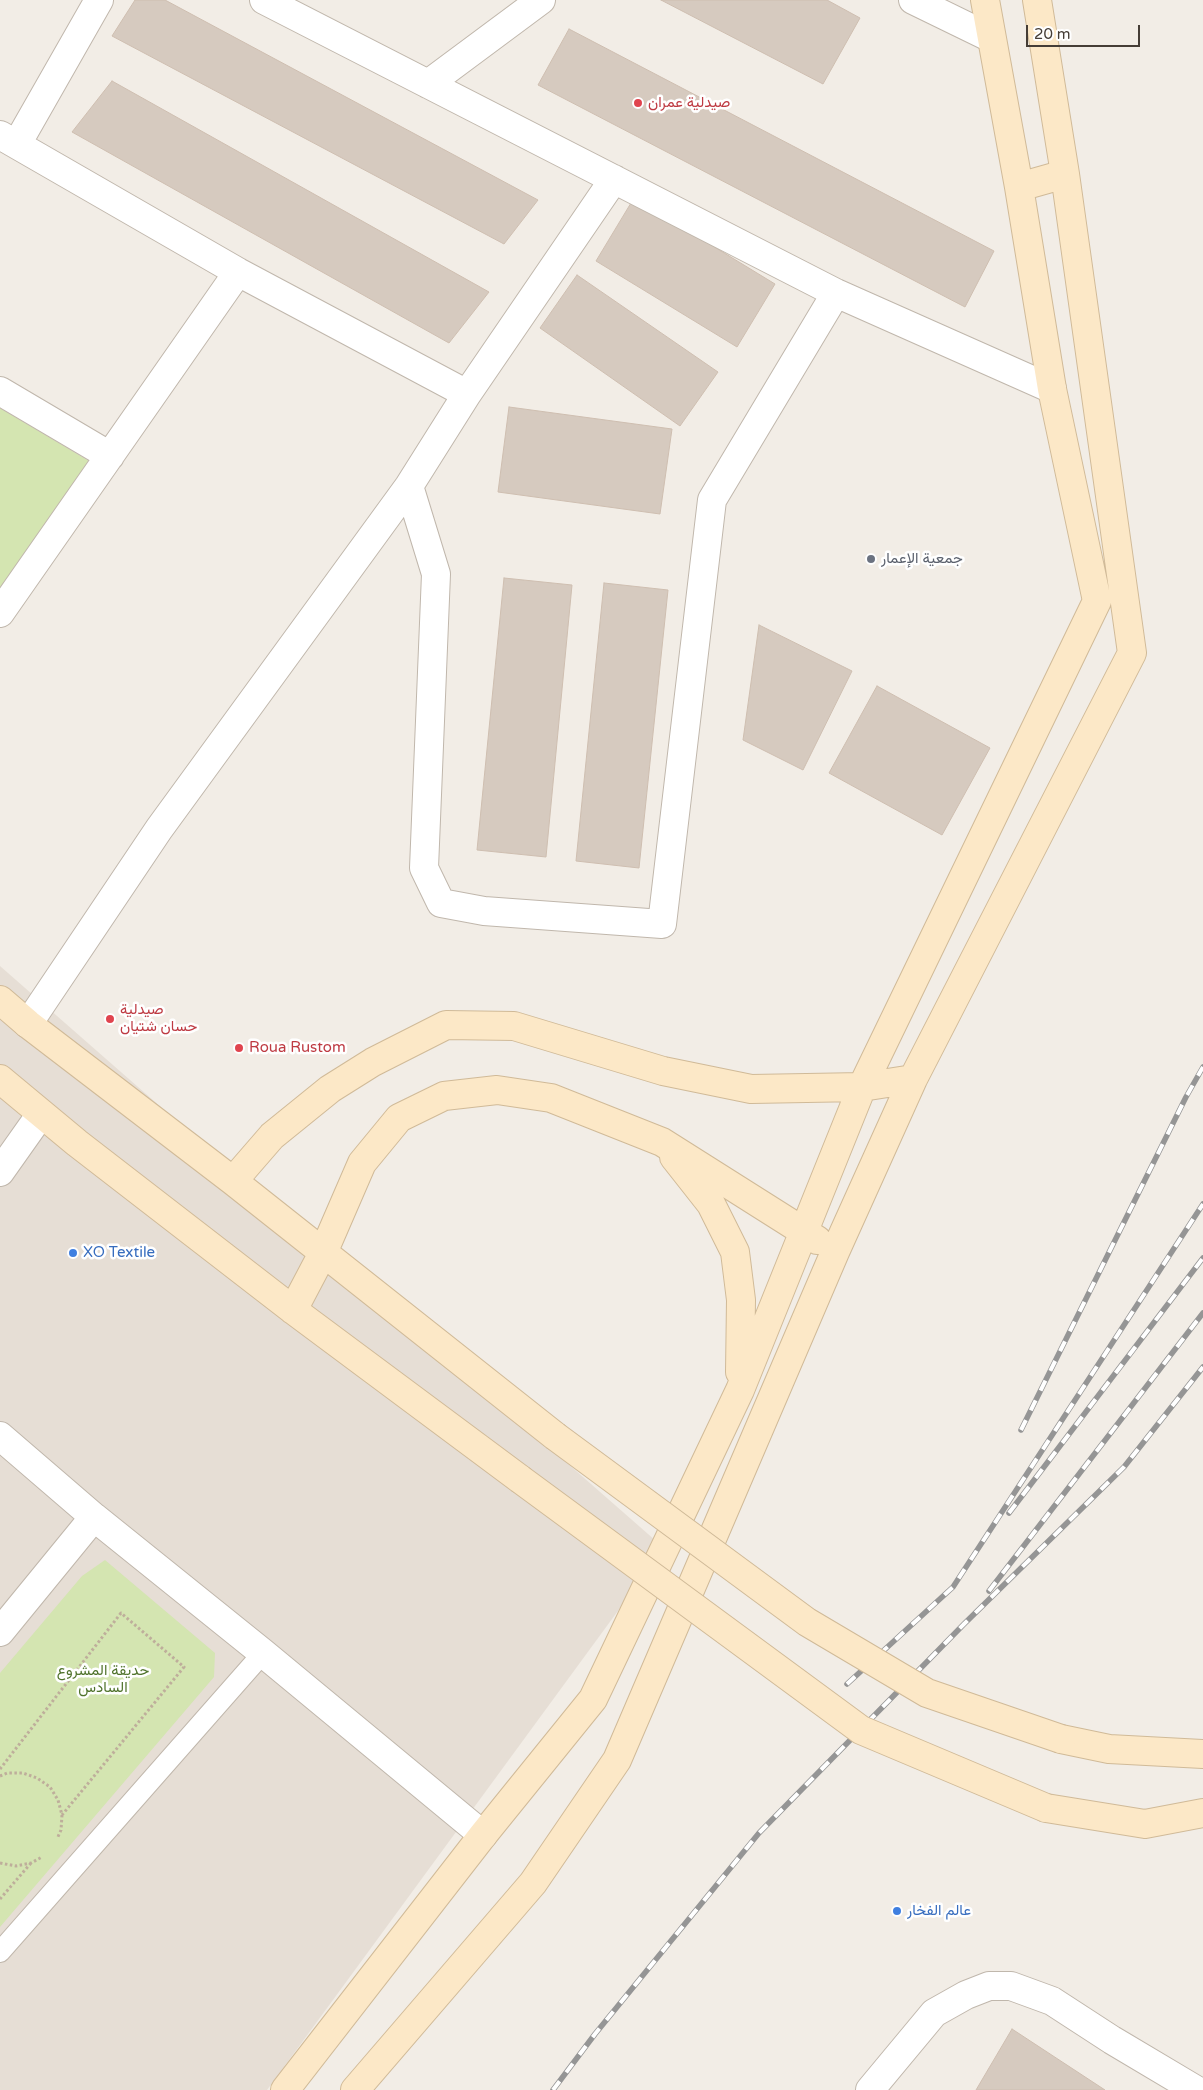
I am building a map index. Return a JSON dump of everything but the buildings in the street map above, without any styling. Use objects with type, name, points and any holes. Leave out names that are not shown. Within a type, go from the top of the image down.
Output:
[{"type":"main road","points":[[285,2090],[483,1835],[593,1699],[740,1390],[862,1087],[1097,600],[1052,389],[1019,187],[985,0]]},
{"type":"main road","points":[[355,2090],[533,1883],[617,1760],[835,1252],[913,1079],[1132,653],[1065,174],[1037,0]]},
{"type":"main road","points":[[1019,187],[1065,174]]},
{"type":"main road","points":[[0,1000],[28,1024],[233,1181],[555,1436],[815,1627],[927,1694],[1061,1739],[1108,1749],[1203,1754]]},
{"type":"main road","points":[[233,1181],[272,1136],[330,1089],[373,1062],[446,1025],[514,1026],[663,1071],[751,1089],[862,1087],[913,1079]]},
{"type":"main road","points":[[0,1078],[76,1143],[293,1310],[861,1730],[1046,1808],[1146,1824],[1203,1813]]},
{"type":"main road","points":[[293,1310],[323,1253],[362,1163],[399,1118],[444,1096],[497,1090],[551,1098],[662,1142],[835,1252]]},
{"type":"main road","points":[[662,1142],[711,1204],[735,1252],[742,1300],[740,1390]]},
{"type":"street","points":[[99,0],[9,139],[238,272],[467,394]]},
{"type":"street","points":[[264,0],[836,293],[1052,389]]},
{"type":"street","points":[[428,84],[541,0]]},
{"type":"street","points":[[913,0],[991,38]]},
{"type":"street","points":[[28,1024],[159,829],[409,486],[467,394],[614,179]]},
{"type":"street","points":[[0,614],[238,272]]},
{"type":"street","points":[[409,486],[436,574],[424,868],[441,903],[484,911],[662,924],[712,500],[836,293]]},
{"type":"street","points":[[0,391],[110,456]]},
{"type":"street","points":[[0,1172],[42,1114]]},
{"type":"street","points":[[0,1436],[94,1517],[263,1653],[483,1835]]},
{"type":"street","points":[[0,1632],[94,1517]]},
{"type":"street","points":[[870,2090],[934,2013],[966,1995],[989,1986],[1011,1986],[1052,2001],[1112,2040],[1196,2090]]},
{"type":"lane","points":[[0,1952],[263,1653]]},
{"type":"path","points":[[0,1769],[121,1613],[184,1667],[62,1815]]},
{"type":"path","points":[[0,1776],[7,1773],[22,1773],[37,1778],[50,1787],[58,1800],[62,1815],[61,1830],[55,1844]]},
{"type":"path","points":[[0,1899],[31,1863],[44,1855]]},
{"type":"path","points":[[0,1862],[16,1866],[31,1863]]},
{"type":"shaded area","points":[[0,966],[664,1548],[267,2090],[0,2090]]},
{"type":"green space","points":[[0,408],[89,461],[0,589]]},
{"type":"green space","name":"حديقة المشروع السادس","points":[[105,1560],[215,1653],[214,1677],[0,1927],[0,1673],[82,1576]]},
{"type":"railway","points":[[1021,1430],[1186,1097],[1203,1067]]},
{"type":"railway","points":[[847,1684],[953,1587],[1203,1204]]},
{"type":"railway","points":[[1009,1513],[1203,1258]]},
{"type":"railway","points":[[989,1591],[1203,1313]]},
{"type":"railway","points":[[553,2090],[595,2034],[759,1833],[964,1624],[1124,1467],[1203,1367]]},
{"type":"place","name":"صيدلية عمران","points":[[638,103]]},
{"type":"place","name":"جمعية الإعمار","points":[[871,559]]},
{"type":"place","name":"صيدلية حسان شتيان","points":[[110,1019]]},
{"type":"place","name":"Roua Rustom","points":[[239,1048]]},
{"type":"place","name":"XO Textile","points":[[73,1253]]},
{"type":"place","name":"عالم الفخار","points":[[897,1911]]}]
